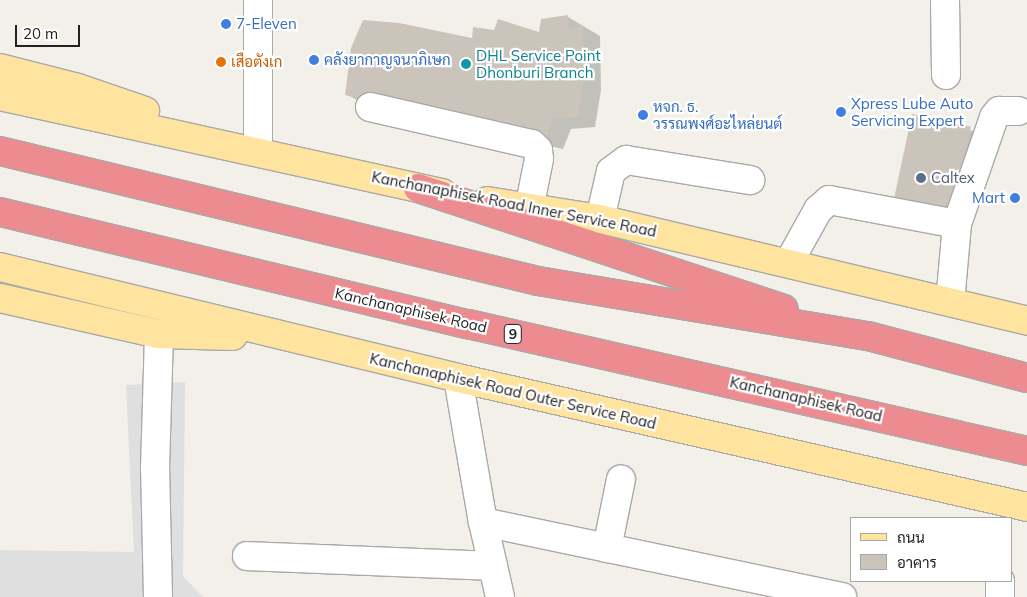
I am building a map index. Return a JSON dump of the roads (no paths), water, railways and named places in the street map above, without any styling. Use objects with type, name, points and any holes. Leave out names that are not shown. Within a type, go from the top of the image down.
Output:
[{"type":"highway","points":[[0,151],[538,281],[868,336]]},
{"type":"highway","points":[[418,188],[868,336],[1027,378]]},
{"type":"highway","name":"Kanchanaphisek Road","points":[[0,212],[468,324],[1027,451]]},
{"type":"main road","points":[[0,68],[78,88],[253,149]]},
{"type":"main road","name":"Kanchanaphisek Road Inner Service Road","points":[[0,96],[253,149],[418,188],[529,209],[600,219],[789,262],[1027,321]]},
{"type":"main road","name":"Kanchanaphisek Road Outer Service Road","points":[[0,267],[458,378],[1013,509]]},
{"type":"main road","points":[[0,298],[159,334],[287,337]]},
{"type":"street","points":[[253,149],[258,0]]},
{"type":"street","points":[[944,0],[946,75]]},
{"type":"street","points":[[370,107],[532,144],[538,150],[539,158],[529,209]]},
{"type":"street","points":[[950,302],[957,224],[994,117],[999,111],[1018,111]]},
{"type":"street","points":[[600,219],[611,171],[626,160],[750,180]]},
{"type":"street","points":[[789,262],[818,210],[829,200],[957,224]]},
{"type":"street","points":[[158,597],[155,469],[159,334]]},
{"type":"street","points":[[458,378],[483,522],[500,597]]},
{"type":"street","points":[[607,548],[621,479]]},
{"type":"street","points":[[483,522],[842,597]]},
{"type":"street","points":[[247,556],[493,566]]},
{"type":"street","points":[[1000,582],[1000,597]]},
{"type":"place","name":"7-Eleven","points":[[226,24]]},
{"type":"place","name":"คลังยากาญจนาภิเษก","points":[[314,60]]},
{"type":"place","name":"เสือตังเก","points":[[221,62]]},
{"type":"place","name":"DHL Service Point Dhonburi Branch","points":[[466,64]]},
{"type":"place","name":"Xpress Lube Auto Servicing Expert","points":[[841,112]]},
{"type":"place","name":"หจก. ธ. วรรณพงศ์อะไหล่ยนต์","points":[[643,115]]},
{"type":"place","name":"Caltex","points":[[921,178]]},
{"type":"place","name":"Mart","points":[[1015,198]]}]
